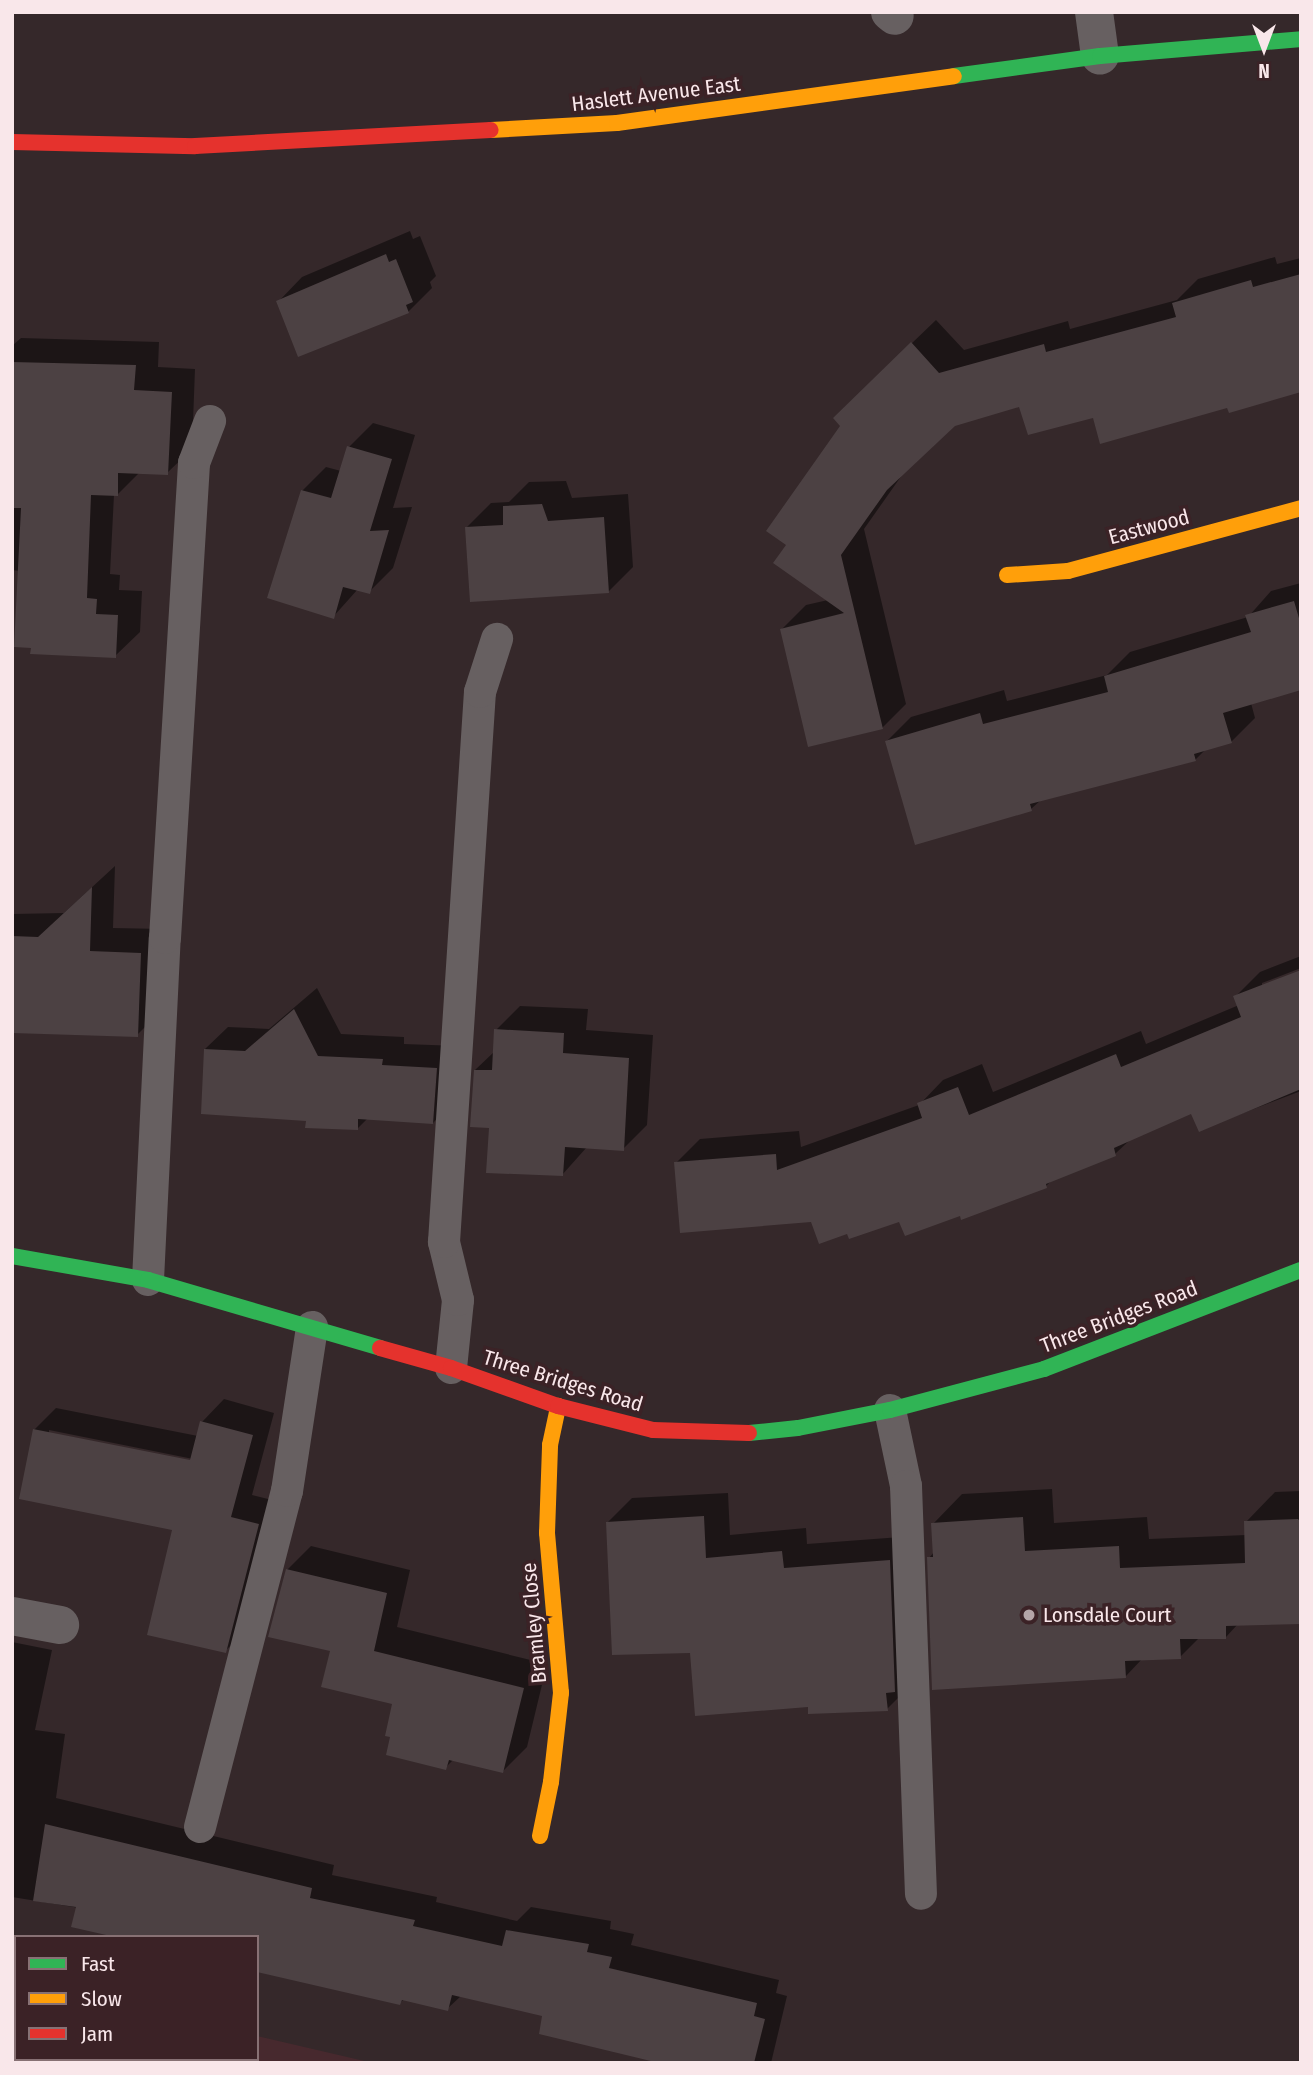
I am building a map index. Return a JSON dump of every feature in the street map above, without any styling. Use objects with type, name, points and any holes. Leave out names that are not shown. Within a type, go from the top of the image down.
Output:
[{"type":"street","points":[[1094,12],[1100,56]]},
{"type":"street","name":"Haslett Avenue East","points":[[12,142],[195,146],[617,123],[1100,56],[1301,38]]},
{"type":"street","name":"Eastwood","points":[[1007,575],[1068,571],[1301,508]]},
{"type":"street","name":"Three Bridges Road","points":[[12,1256],[148,1280],[451,1368],[558,1406],[653,1430],[733,1435],[798,1428],[890,1410],[1044,1369],[1301,1270]]},
{"type":"street","name":"Bramley Close","points":[[540,1836],[551,1782],[561,1693],[547,1533],[550,1445],[558,1406]]},
{"type":"street","points":[[12,1616],[60,1625]]},
{"type":"lane","points":[[148,1280],[165,924],[194,463],[209,421]]},
{"type":"lane","points":[[451,1368],[458,1300],[444,1242],[480,692],[497,639]]},
{"type":"lane","points":[[200,1827],[287,1491],[312,1327]]},
{"type":"lane","points":[[890,1410],[906,1486],[921,1894]]},
{"type":"shaded area","points":[[259,2036],[373,2063],[42,2063],[259,2061]]},
{"type":"building","points":[[386,254],[389,262],[396,259],[413,302],[406,305],[409,313],[298,357],[276,301]]},
{"type":"building","points":[[1301,274],[1301,392],[1229,413],[1227,408],[1100,444],[1093,418],[1028,435],[1019,407],[955,426],[887,490],[841,555],[883,729],[808,747],[780,629],[844,613],[773,563],[786,545],[766,531],[840,426],[833,418],[911,342],[939,373],[1044,344],[1046,352],[1176,317],[1172,303],[1251,280],[1253,287]]},
{"type":"building","points":[[12,362],[136,365],[134,390],[172,392],[168,475],[118,473],[118,496],[91,495],[87,598],[97,599],[96,614],[118,615],[116,658],[30,654],[31,648],[14,647],[21,508],[12,508]]},
{"type":"building","points":[[347,446],[392,459],[370,531],[389,530],[370,594],[343,587],[334,619],[267,598],[301,490],[331,498]]},
{"type":"building","points":[[542,504],[548,521],[604,517],[609,593],[470,602],[465,527],[503,525],[503,506]]},
{"type":"building","points":[[1294,601],[1301,625],[1301,690],[1223,713],[1232,743],[1194,754],[1196,761],[1030,804],[1032,811],[915,845],[885,741],[980,713],[983,724],[1108,692],[1104,676],[1251,632],[1245,615]]},
{"type":"building","points":[[92,887],[90,951],[141,953],[138,1037],[12,1033],[12,936],[38,937]]},
{"type":"building","points":[[1301,970],[1301,1089],[1199,1132],[1191,1114],[1114,1148],[1116,1156],[1046,1184],[1047,1188],[961,1220],[960,1216],[905,1236],[899,1222],[849,1239],[847,1234],[819,1244],[811,1222],[680,1233],[674,1162],[776,1154],[777,1170],[922,1118],[917,1103],[958,1087],[969,1115],[1116,1054],[1121,1067],[1241,1017],[1233,996]]},
{"type":"building","points":[[294,1009],[318,1056],[383,1059],[382,1065],[437,1068],[433,1124],[358,1119],[358,1130],[305,1128],[306,1121],[201,1114],[204,1049],[245,1051]]},
{"type":"building","points":[[494,1029],[564,1033],[563,1053],[629,1058],[624,1151],[565,1147],[563,1176],[486,1173],[489,1128],[470,1127],[474,1070],[492,1070]]},
{"type":"building","points":[[200,1421],[253,1435],[231,1517],[259,1524],[226,1653],[147,1635],[172,1530],[19,1499],[33,1429],[190,1460]]},
{"type":"building","points":[[704,1516],[706,1558],[782,1551],[784,1568],[890,1560],[895,1692],[886,1693],[888,1711],[808,1714],[808,1707],[695,1716],[690,1653],[612,1655],[606,1522]]},
{"type":"building","name":"Lonsdale Court","points":[[1023,1517],[1025,1551],[1119,1546],[1120,1568],[1245,1563],[1244,1521],[1298,1519],[1301,1522],[1301,1624],[1226,1626],[1226,1639],[1180,1639],[1181,1659],[1125,1661],[1126,1678],[932,1690],[927,1557],[933,1557],[931,1523]]},
{"type":"building","points":[[286,1569],[387,1593],[374,1651],[524,1688],[503,1773],[449,1760],[446,1770],[386,1755],[390,1737],[385,1736],[392,1704],[321,1687],[330,1651],[268,1637]]},
{"type":"building","points":[[45,1824],[312,1888],[310,1898],[415,1920],[413,1926],[502,1946],[506,1930],[589,1944],[587,1952],[612,1957],[609,1968],[757,2003],[754,2016],[765,2019],[754,2063],[659,2063],[539,2034],[542,2016],[452,1995],[448,2011],[402,2000],[400,2005],[259,1972],[259,1935],[106,1935],[71,1927],[76,1907],[33,1901]]},
{"type":"traffic: fast","points":[[954,76],[1100,56],[1301,39]]},
{"type":"traffic: fast","points":[[12,1256],[148,1280],[380,1348]]},
{"type":"traffic: fast","points":[[749,1433],[798,1428],[890,1410],[1044,1369],[1301,1270]]},
{"type":"traffic: slow","points":[[491,130],[617,123],[954,76]]},
{"type":"traffic: slow","points":[[1007,575],[1068,571],[1301,508]]},
{"type":"traffic: slow","points":[[540,1836],[551,1782],[561,1693],[547,1533],[550,1445],[558,1406]]},
{"type":"traffic: jam","points":[[12,142],[195,146],[491,130]]},
{"type":"traffic: jam","points":[[380,1348],[451,1368],[558,1406],[653,1430],[749,1433]]},
{"type":"place","name":"Lonsdale Court","points":[[1029,1615]]}]
